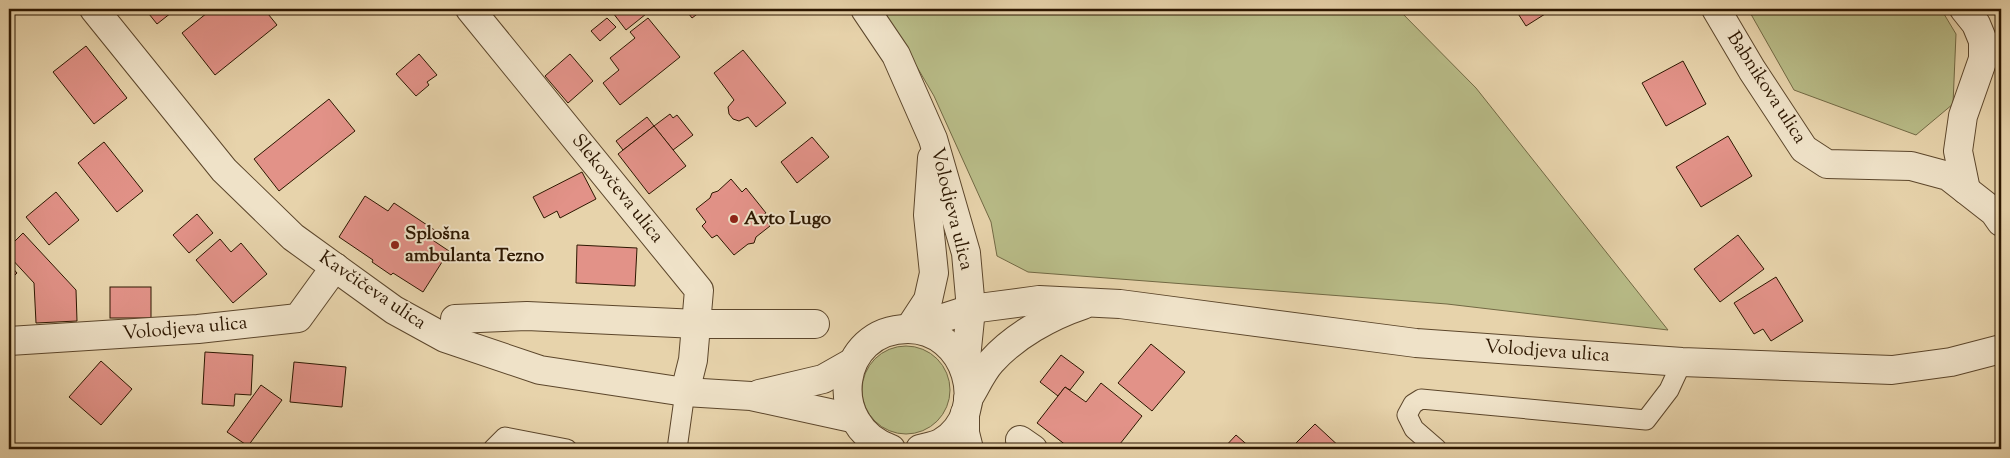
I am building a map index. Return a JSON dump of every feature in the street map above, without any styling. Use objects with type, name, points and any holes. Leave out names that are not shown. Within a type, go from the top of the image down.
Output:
[{"type":"street","name":"Kavčičeva ulica","points":[[94,9],[224,170],[293,236],[394,310],[445,338],[540,370],[685,392],[751,396]]},
{"type":"street","name":"Slekovčeva ulica","points":[[470,9],[699,290],[693,360],[685,392]]},
{"type":"street","name":"Volodjeva ulica","points":[[865,9],[896,55],[933,139],[966,253],[971,309],[965,368],[967,406],[965,433],[969,449]]},
{"type":"street","name":"Babnikova ulica","points":[[1716,9],[1752,70],[1804,149],[1827,164],[1911,166],[1948,176],[1994,212],[2001,222]]},
{"type":"street","points":[[1964,9],[1976,24],[1983,41],[1983,59],[1963,116],[1958,151],[1966,190]]},
{"type":"street","name":"Volodjeva ulica","points":[[909,329],[928,300],[934,274],[928,215],[933,139]]},
{"type":"street","name":"Volodjeva ulica","points":[[12,337],[198,329],[298,318],[335,267]]},
{"type":"street","name":"Volodjeva ulica","points":[[909,329],[971,309],[1039,300],[1092,302],[1416,342],[1682,362],[1892,370],[1951,362],[2001,349]]},
{"type":"street","name":"Volodjeva ulica","points":[[920,449],[942,442],[956,429],[990,363],[1021,337],[1058,313],[1092,302]]},
{"type":"street","name":"Kavčičeva ulica","points":[[455,319],[527,316],[697,324],[815,324]]},
{"type":"street","points":[[891,449],[868,437],[852,418],[846,390],[848,373],[853,362],[868,344],[879,336],[909,329],[934,336],[948,344],[965,368]]},
{"type":"street","points":[[751,396],[823,379],[853,362]]},
{"type":"street","points":[[751,396],[852,418]]},
{"type":"lane","points":[[1436,449],[1409,422],[1407,414],[1413,404],[1421,399],[1646,420],[1669,390],[1682,362]]},
{"type":"lane","points":[[678,449],[685,392]]},
{"type":"lane","points":[[493,449],[505,437],[567,449]]},
{"type":"green space","points":[[883,9],[1398,9],[1476,88],[1668,330],[1447,304],[1028,272],[997,256],[991,222],[934,96]]},
{"type":"green space","points":[[1748,9],[1941,9],[1956,34],[1953,104],[1916,135],[1794,90]]},
{"type":"green space","points":[[906,346],[923,349],[931,353],[943,365],[947,373],[950,390],[947,407],[943,415],[931,427],[923,431],[906,434],[889,431],[881,427],[869,415],[865,407],[862,390],[865,373],[869,365],[881,353],[889,349]]},
{"type":"building","points":[[145,9],[176,9],[157,24]]},
{"type":"building","points":[[212,9],[264,9],[277,25],[215,75],[182,33]]},
{"type":"building","points":[[610,9],[642,9],[646,14],[626,30]]},
{"type":"building","points":[[685,9],[704,9],[692,18]]},
{"type":"building","points":[[1515,9],[1553,9],[1526,26]]},
{"type":"building","points":[[607,18],[616,27],[600,41],[591,31]]},
{"type":"building","points":[[648,18],[680,57],[620,105],[603,83],[619,70],[610,58],[635,38],[630,32]]},
{"type":"building","points":[[86,46],[127,98],[94,124],[53,72]]},
{"type":"building","points":[[743,50],[786,103],[756,127],[748,117],[739,121],[733,119],[729,114],[728,107],[734,100],[714,73]]},
{"type":"building","points":[[419,54],[437,75],[427,82],[429,85],[416,96],[396,74]]},
{"type":"building","points":[[570,54],[593,81],[568,103],[545,76]]},
{"type":"building","points":[[1683,61],[1706,104],[1666,126],[1642,83]]},
{"type":"building","points":[[329,99],[355,131],[279,191],[254,159]]},
{"type":"building","points":[[670,114],[673,118],[677,115],[693,135],[673,150],[654,126]]},
{"type":"building","points":[[647,117],[654,126],[623,150],[616,141]]},
{"type":"building","points":[[654,126],[686,166],[649,194],[618,154]]},
{"type":"building","points":[[1728,136],[1752,176],[1701,207],[1676,167]]},
{"type":"building","points":[[812,137],[829,157],[797,183],[781,162]]},
{"type":"building","points":[[104,142],[143,191],[117,212],[78,163]]},
{"type":"building","points":[[582,172],[596,199],[560,218],[557,211],[544,218],[533,197]]},
{"type":"building","name":"Avto Lugo","points":[[731,179],[742,192],[746,188],[766,213],[762,216],[770,226],[756,237],[754,243],[748,244],[734,255],[717,235],[712,238],[702,226],[706,222],[696,209],[710,198],[712,193],[718,191]]},
{"type":"building","points":[[56,192],[79,220],[49,245],[26,217]]},
{"type":"building","name":"Splošna ambulanta Tezno","points":[[365,196],[388,211],[394,203],[436,231],[431,239],[449,251],[423,292],[393,273],[391,275],[339,237]]},
{"type":"building","points":[[197,214],[213,233],[189,253],[173,235]]},
{"type":"building","points":[[23,233],[76,290],[77,321],[36,323],[34,283],[9,256],[9,247]]},
{"type":"building","points":[[1738,235],[1764,269],[1720,302],[1694,269]]},
{"type":"building","points":[[220,239],[231,252],[241,243],[267,274],[233,303],[196,260]]},
{"type":"building","points":[[577,245],[637,248],[635,286],[576,283]]},
{"type":"building","points":[[9,264],[17,273],[9,281]]},
{"type":"building","points":[[1776,277],[1803,321],[1771,341],[1763,329],[1754,334],[1734,303]]},
{"type":"building","points":[[110,287],[151,287],[151,318],[110,318]]},
{"type":"building","points":[[1151,344],[1185,372],[1152,411],[1118,383]]},
{"type":"building","points":[[205,352],[253,355],[251,395],[235,394],[234,406],[202,404]]},
{"type":"building","points":[[1061,355],[1084,372],[1070,390],[1065,387],[1058,396],[1040,382]]},
{"type":"building","points":[[101,361],[132,389],[101,425],[69,397]]},
{"type":"building","points":[[294,362],[346,367],[342,407],[290,402]]},
{"type":"building","points":[[1101,383],[1142,416],[1116,449],[1071,449],[1037,423],[1065,387],[1086,402]]},
{"type":"building","points":[[261,385],[282,400],[248,446],[227,432]]},
{"type":"building","points":[[1315,424],[1342,449],[1290,449]]},
{"type":"building","points":[[1236,435],[1252,449],[1223,449]]},
{"type":"place","name":"Avto Lugo","points":[[734,219]]},
{"type":"place","name":"Splošna ambulanta Tezno","points":[[395,245]]}]
